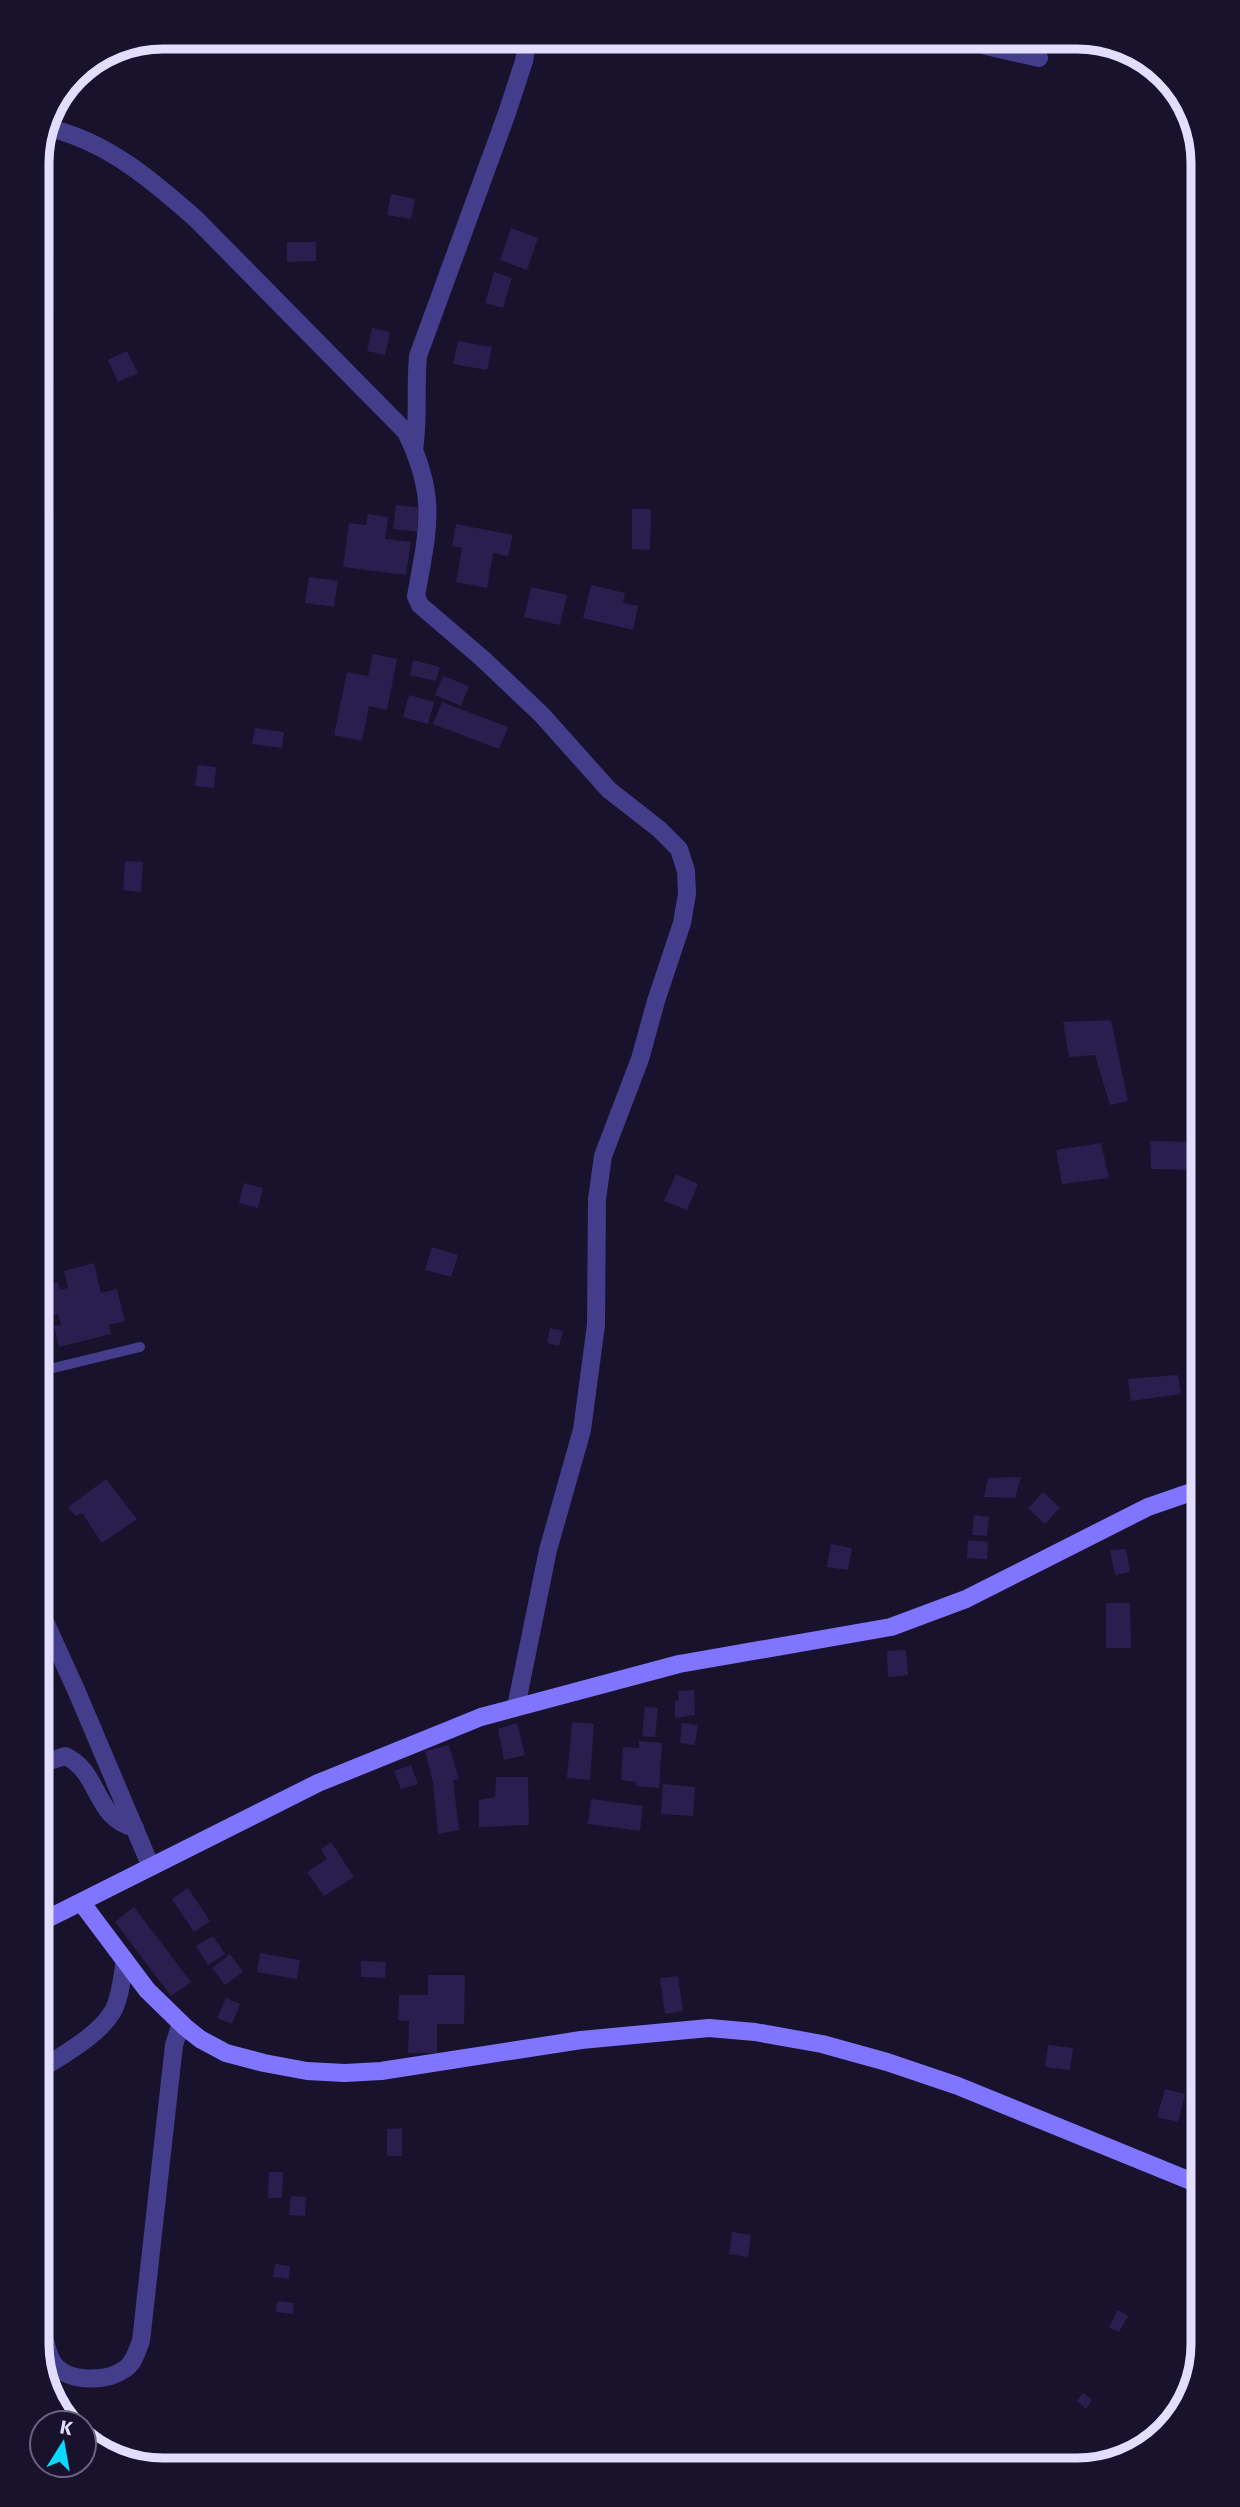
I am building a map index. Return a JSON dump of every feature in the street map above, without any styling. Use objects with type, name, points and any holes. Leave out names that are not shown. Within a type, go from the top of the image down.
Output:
[{"type":"street","points":[[414,450],[418,426],[415,383],[418,356],[507,113],[526,49]]},
{"type":"street","points":[[999,49],[1039,58]]},
{"type":"street","points":[[55,130],[81,138],[117,156],[177,202],[406,432],[423,472],[429,497],[428,529],[416,596],[420,605],[483,659],[558,730],[609,790],[659,829],[679,849],[686,871],[687,894],[682,923],[640,1059],[603,1156],[597,1199],[596,1325],[582,1430],[548,1550],[516,1707]]},
{"type":"street","points":[[49,1918],[318,1783],[481,1717],[679,1664],[891,1627],[966,1599],[1148,1507],[1191,1492]]},
{"type":"street","points":[[49,1630],[151,1867]]},
{"type":"street","points":[[49,1761],[65,1756],[78,1762],[111,1817],[122,1825],[135,1828]]},
{"type":"street","points":[[82,1902],[148,1990],[200,2039],[226,2053],[307,2071],[345,2073],[381,2071],[581,2040],[665,2031],[709,2028],[755,2032],[822,2044],[946,2082],[1191,2181]]},
{"type":"street","points":[[49,2064],[106,2021],[114,2008],[125,1961]]},
{"type":"street","points":[[50,2352],[53,2363],[64,2371],[76,2376],[101,2379],[126,2369],[141,2341],[174,2045],[181,2022]]},
{"type":"lane","points":[[49,1369],[140,1347]]},
{"type":"building","points":[[391,194],[415,199],[411,219],[387,215]]},
{"type":"building","points":[[511,228],[538,238],[527,270],[500,260]]},
{"type":"building","points":[[287,242],[316,242],[316,261],[287,262]]},
{"type":"building","points":[[494,272],[512,278],[503,308],[485,303]]},
{"type":"building","points":[[372,328],[390,332],[385,355],[367,351]]},
{"type":"building","points":[[458,341],[492,347],[487,370],[453,364]]},
{"type":"building","points":[[127,351],[138,373],[118,382],[108,360]]},
{"type":"building","points":[[396,505],[422,508],[420,532],[393,529]]},
{"type":"building","points":[[632,509],[651,509],[650,550],[632,549]]},
{"type":"building","points":[[368,514],[388,517],[385,539],[411,542],[406,575],[343,567],[349,523],[366,525]]},
{"type":"building","points":[[456,524],[513,535],[508,556],[493,553],[487,588],[456,582],[462,548],[452,546]]},
{"type":"building","points":[[309,577],[338,581],[334,607],[305,603]]},
{"type":"building","points":[[591,585],[625,593],[623,603],[638,606],[633,630],[583,618]]},
{"type":"building","points":[[531,587],[567,595],[560,625],[524,617]]},
{"type":"building","points":[[373,654],[397,659],[387,710],[369,706],[362,741],[334,735],[347,672],[368,676]]},
{"type":"building","points":[[413,660],[440,667],[436,681],[410,675]]},
{"type":"building","points":[[443,676],[469,686],[461,706],[435,695]]},
{"type":"building","points":[[409,695],[434,702],[428,724],[403,717]]},
{"type":"building","points":[[442,702],[508,727],[499,749],[433,724]]},
{"type":"building","points":[[255,728],[284,732],[282,748],[252,744]]},
{"type":"building","points":[[198,765],[216,767],[214,788],[195,786]]},
{"type":"building","points":[[125,861],[143,862],[141,892],[123,890]]},
{"type":"building","points":[[1111,1020],[1128,1101],[1110,1105],[1095,1055],[1069,1057],[1063,1022]]},
{"type":"building","points":[[1150,1141],[1191,1142],[1191,1170],[1151,1169]]},
{"type":"building","points":[[1101,1143],[1109,1178],[1062,1184],[1056,1150]]},
{"type":"building","points":[[676,1174],[698,1184],[687,1210],[664,1201]]},
{"type":"building","points":[[244,1183],[263,1188],[258,1208],[239,1203]]},
{"type":"building","points":[[432,1247],[458,1255],[451,1277],[425,1270]]},
{"type":"building","points":[[94,1263],[101,1293],[117,1289],[125,1321],[109,1325],[111,1334],[59,1347],[54,1326],[61,1325],[58,1314],[49,1316],[49,1285],[58,1282],[60,1290],[68,1288],[64,1271]]},
{"type":"building","points":[[550,1328],[563,1331],[559,1346],[547,1343]]},
{"type":"building","points":[[1178,1375],[1181,1394],[1131,1401],[1128,1379]]},
{"type":"building","points":[[1021,1477],[1015,1498],[984,1497],[988,1478]]},
{"type":"building","points":[[106,1479],[137,1519],[102,1543],[82,1513],[75,1516],[68,1507]]},
{"type":"building","points":[[1043,1492],[1060,1508],[1045,1524],[1028,1508]]},
{"type":"building","points":[[974,1515],[989,1517],[987,1536],[972,1535]]},
{"type":"building","points":[[968,1540],[988,1542],[987,1559],[967,1558]]},
{"type":"building","points":[[831,1544],[852,1548],[848,1570],[827,1567]]},
{"type":"building","points":[[1126,1549],[1130,1572],[1115,1575],[1110,1550]]},
{"type":"building","points":[[1106,1603],[1130,1603],[1131,1648],[1106,1648]]},
{"type":"building","points":[[906,1650],[908,1675],[888,1677],[887,1651]]},
{"type":"building","points":[[694,1690],[695,1715],[675,1718],[678,1691]]},
{"type":"building","points":[[645,1707],[658,1708],[655,1737],[642,1736]]},
{"type":"building","points":[[572,1722],[594,1724],[590,1780],[567,1778]]},
{"type":"building","points":[[517,1723],[525,1755],[504,1760],[498,1729]]},
{"type":"building","points":[[682,1723],[698,1725],[695,1745],[680,1743]]},
{"type":"building","points":[[639,1741],[662,1743],[659,1788],[636,1786],[636,1782],[621,1780],[623,1747],[639,1748]]},
{"type":"building","points":[[449,1745],[459,1779],[453,1780],[459,1830],[438,1834],[433,1783],[425,1751]]},
{"type":"building","points":[[411,1765],[418,1784],[401,1789],[394,1771]]},
{"type":"building","points":[[496,1777],[528,1777],[529,1825],[479,1827],[479,1800],[495,1797]]},
{"type":"building","points":[[663,1784],[695,1787],[693,1816],[661,1814]]},
{"type":"building","points":[[591,1799],[643,1806],[640,1831],[588,1824]]},
{"type":"building","points":[[331,1842],[354,1877],[324,1896],[307,1872],[327,1859],[321,1849]]},
{"type":"building","points":[[188,1888],[210,1921],[194,1932],[172,1899]]},
{"type":"building","points":[[134,1907],[191,1982],[171,1996],[115,1922]]},
{"type":"building","points":[[213,1936],[225,1954],[208,1965],[196,1946]]},
{"type":"building","points":[[260,1953],[300,1960],[297,1979],[257,1972]]},
{"type":"building","points":[[230,1954],[243,1972],[225,1985],[212,1968]]},
{"type":"building","points":[[361,1961],[386,1962],[385,1978],[361,1977]]},
{"type":"building","points":[[428,1975],[465,1975],[464,2024],[437,2024],[437,2053],[408,2053],[409,2021],[398,2020],[399,1995],[428,1995]]},
{"type":"building","points":[[678,1976],[683,2011],[665,2014],[660,1978]]},
{"type":"building","points":[[226,1998],[240,2004],[232,2024],[217,2018]]},
{"type":"building","points":[[1048,2045],[1073,2048],[1070,2070],[1045,2067]]},
{"type":"building","points":[[1165,2089],[1185,2094],[1178,2122],[1157,2117]]},
{"type":"building","points":[[402,2128],[402,2156],[387,2156],[387,2129]]},
{"type":"building","points":[[269,2172],[283,2172],[282,2198],[268,2198]]},
{"type":"building","points":[[291,2196],[306,2197],[305,2216],[289,2215]]},
{"type":"building","points":[[732,2232],[751,2235],[748,2257],[729,2254]]},
{"type":"building","points":[[275,2264],[290,2266],[289,2279],[273,2277]]},
{"type":"building","points":[[277,2301],[294,2303],[293,2314],[276,2312]]},
{"type":"building","points":[[1118,2310],[1128,2316],[1119,2332],[1109,2327]]},
{"type":"building","points":[[1083,2393],[1092,2400],[1086,2409],[1077,2401]]}]
